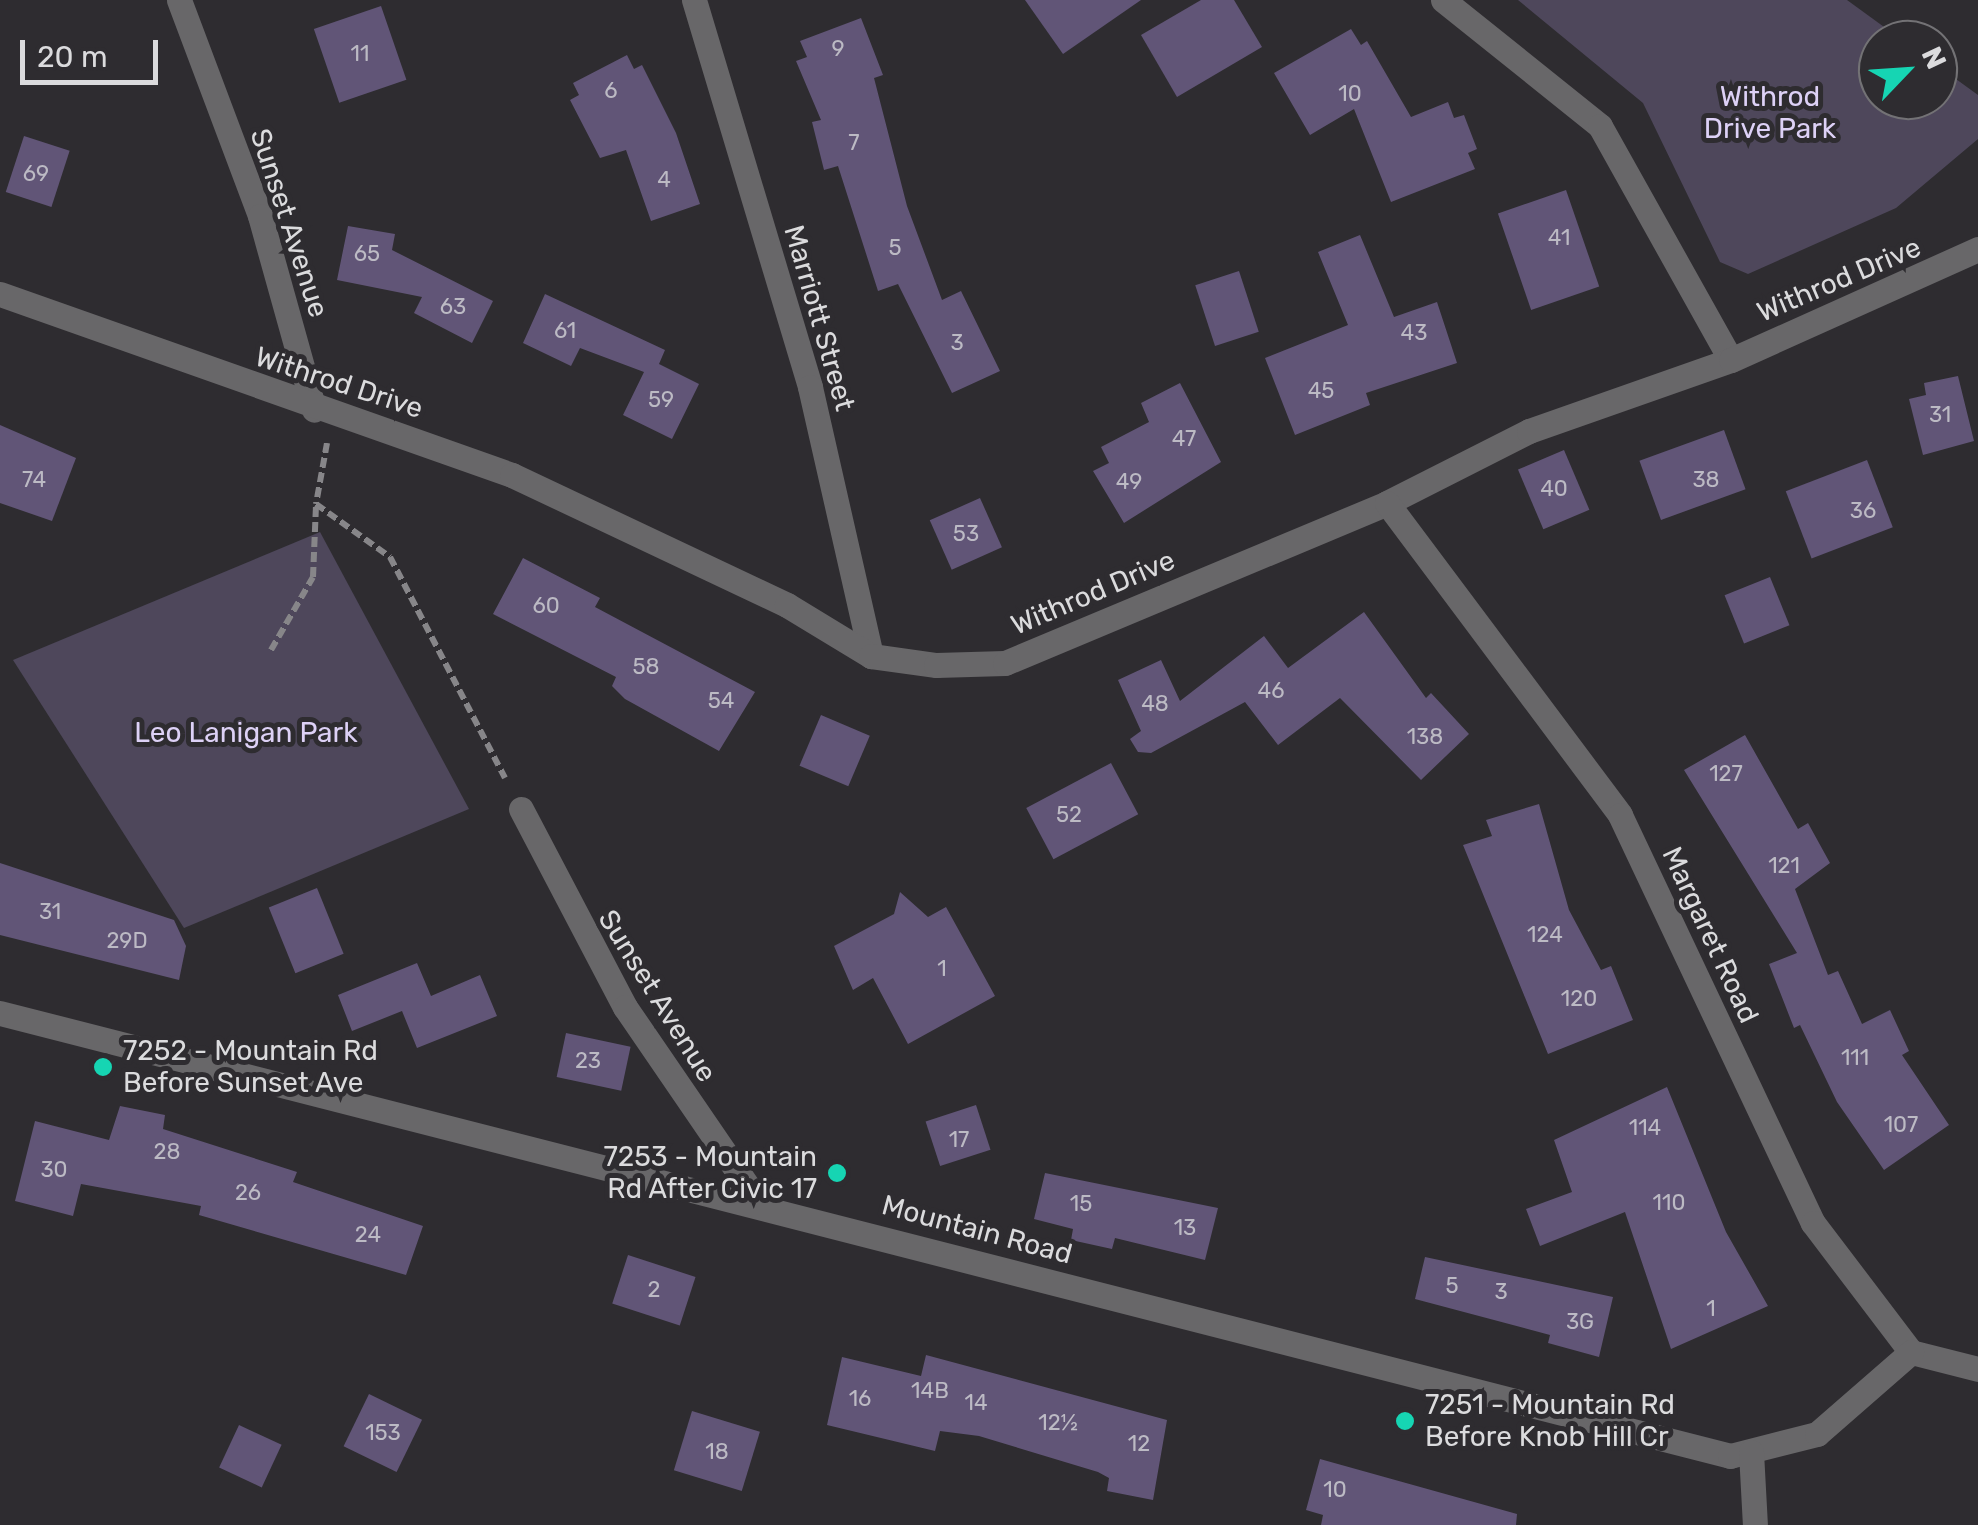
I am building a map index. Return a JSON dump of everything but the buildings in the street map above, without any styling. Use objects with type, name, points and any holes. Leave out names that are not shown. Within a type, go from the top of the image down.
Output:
[{"type":"street","name":"Sunset Avenue","points":[[180,0],[260,216],[314,410]]},
{"type":"street","name":"Marriott Street","points":[[694,0],[810,387],[871,656]]},
{"type":"street","points":[[1443,0],[1600,126],[1730,360]]},
{"type":"street","name":"Withrod Drive","points":[[0,294],[314,410],[512,475],[787,605],[871,656],[904,664],[1005,663],[1388,503],[1529,431],[1730,360],[1978,249]]},
{"type":"street","name":"Margaret Road","points":[[1388,503],[1620,815],[1813,1223],[1911,1352]]},
{"type":"street","name":"Sunset Avenue","points":[[520,809],[625,1007],[760,1204]]},
{"type":"street","name":"Mountain Road","points":[[0,1014],[760,1204],[1730,1456],[1843,1419],[1911,1352]]},
{"type":"street","points":[[1911,1352],[1978,1369]]},
{"type":"street","points":[[1751,1452],[1756,1525]]},
{"type":"path","points":[[272,650],[312,576],[316,504],[327,441],[314,410]]},
{"type":"path","points":[[316,504],[390,557],[520,809]]},
{"type":"green space","name":"Withrod Drive Park","points":[[1518,0],[1847,0],[1874,20],[1858,20],[1858,120],[1958,120],[1958,80],[1978,95],[1978,139],[1896,208],[1748,274],[1720,262],[1643,103]]},
{"type":"green space","name":"Leo Lanigan Park","points":[[320,532],[469,809],[184,928],[13,660]]},
{"type":"place","name":"7252 - Mountain Rd Before Sunset Ave","points":[[103,1067]]},
{"type":"place","name":"7253 - Mountain Rd After Civic 17","points":[[837,1173]]},
{"type":"place","name":"7251 - Mountain Rd Before Knob Hill Cr","points":[[1405,1421]]}]
